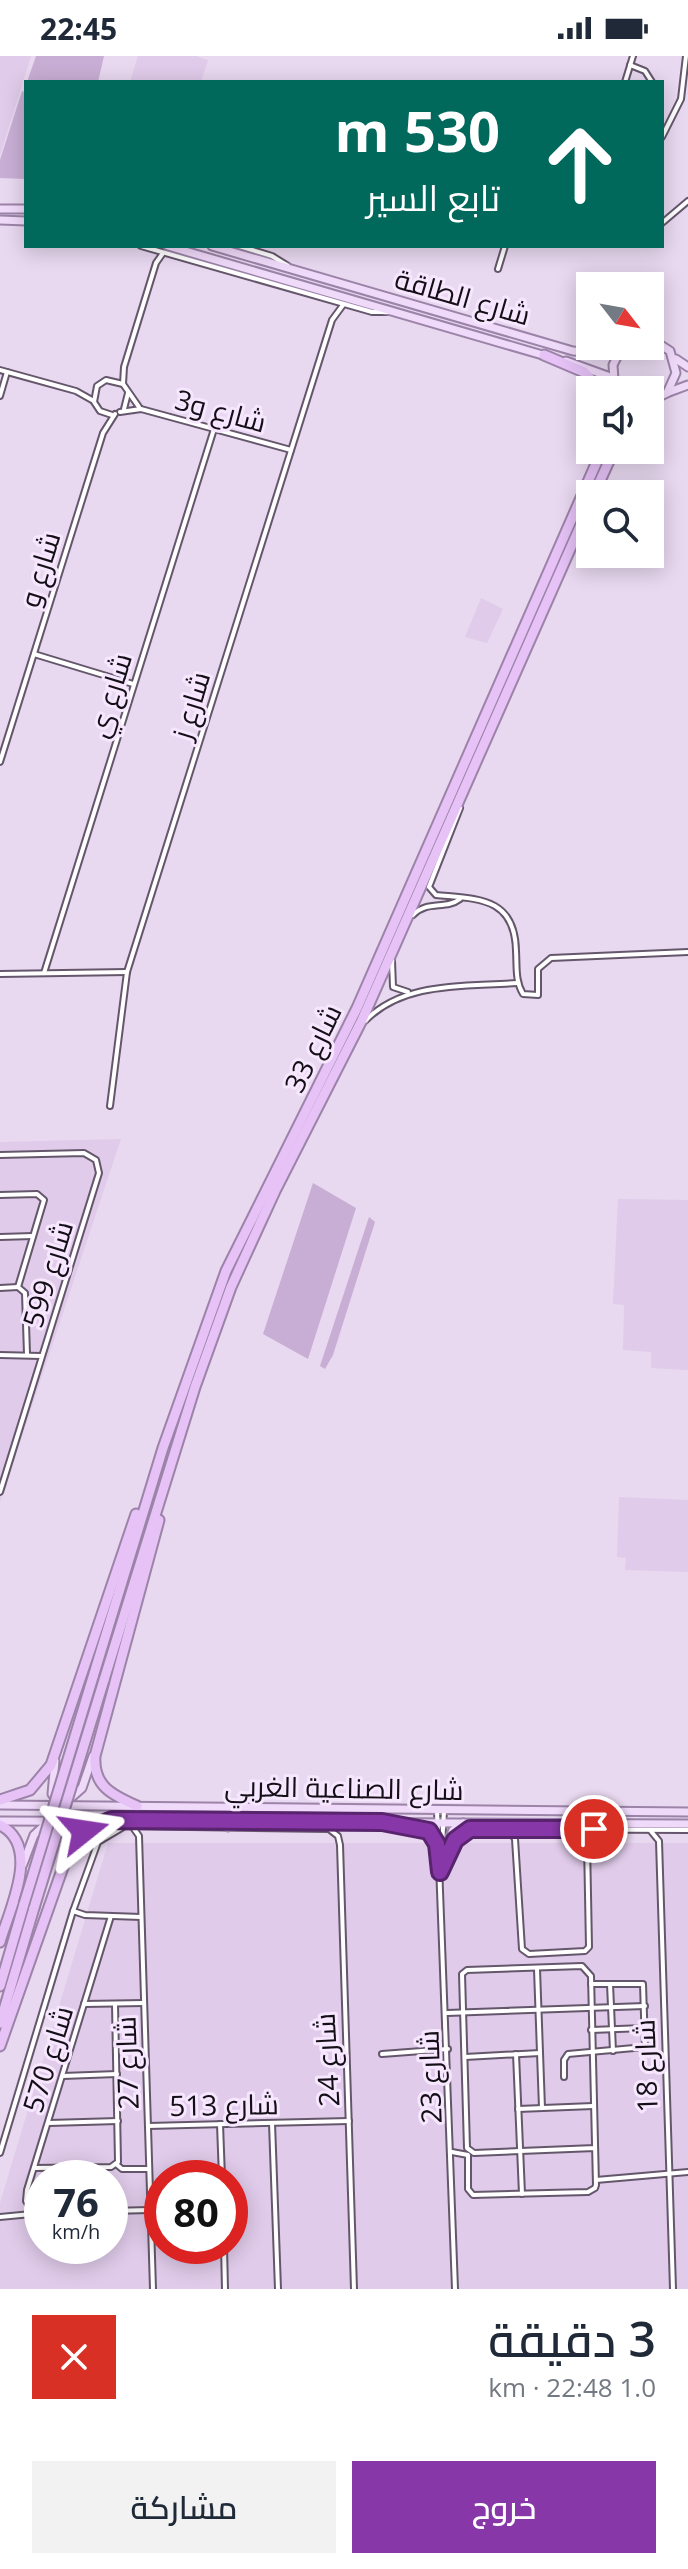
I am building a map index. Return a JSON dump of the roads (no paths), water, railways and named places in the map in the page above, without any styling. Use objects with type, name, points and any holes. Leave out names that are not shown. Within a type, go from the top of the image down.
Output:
[{"type":"highway","points":[[544,355],[588,376]]},
{"type":"highway","name":"شارع 33","points":[[29,1906],[93,1677],[163,1448],[226,1271],[362,997],[595,464]]},
{"type":"highway","name":"شارع 33","points":[[29,1906],[104,1680],[203,1362],[242,1263],[406,922],[576,536]]},
{"type":"highway","points":[[0,1802],[21,1795],[38,1783],[51,1765],[143,1495],[163,1448]]},
{"type":"highway","points":[[137,1806],[112,1795],[100,1782],[94,1766],[157,1530],[162,1491]]},
{"type":"highway","points":[[0,2046],[65,1859],[84,1831],[112,1820]]},
{"type":"highway","points":[[0,1823],[19,1845],[20,1873],[0,1942]]},
{"type":"highway","points":[[0,1986],[29,1906]]},
{"type":"highway","points":[[0,2023],[29,1906]]},
{"type":"main road","points":[[0,209],[24,209]]},
{"type":"main road","points":[[0,220],[24,221]]},
{"type":"main road","name":"شارع الطاقة","points":[[219,248],[576,351]]},
{"type":"main road","name":"شارع الطاقة","points":[[167,249],[590,367],[602,376]]},
{"type":"main road","points":[[664,345],[674,358],[688,367]]},
{"type":"main road","points":[[667,393],[676,373],[674,358]]},
{"type":"main road","points":[[664,394],[688,385]]},
{"type":"main road","points":[[62,1732],[50,1783],[52,1794],[66,1807],[74,1821]]},
{"type":"main road","points":[[56,1821],[82,1788],[100,1735]]},
{"type":"main road","name":"شارع الصناعية الغربي","points":[[0,1802],[66,1807],[688,1812]]},
{"type":"main road","points":[[40,1805],[56,1821]]},
{"type":"main road","points":[[42,1821],[50,1812],[66,1807]]},
{"type":"main road","points":[[228,1827],[257,1820]]},
{"type":"main road","name":"شارع الصناعية الغربي","points":[[0,1823],[257,1820],[688,1824]]},
{"type":"main road","points":[[20,1873],[37,1830],[44,1823],[56,1821],[64,1824],[67,1832],[65,1859]]},
{"type":"main road","points":[[382,1822],[424,1829],[440,1847],[453,1830],[469,1821]]},
{"type":"street","points":[[626,80],[633,56]]},
{"type":"street","points":[[664,133],[681,99],[686,56]]},
{"type":"street","points":[[630,65],[645,71],[651,80]]},
{"type":"street","points":[[664,221],[688,201]]},
{"type":"street","name":"شارع الطاقة","points":[[150,248],[167,249],[343,305],[372,312],[392,311]]},
{"type":"street","name":"شارع الطاقة","points":[[246,248],[272,256],[293,269]]},
{"type":"street","points":[[498,269],[504,248]]},
{"type":"street","points":[[154,249],[156,263]]},
{"type":"street","points":[[0,370],[76,391],[94,402],[100,411],[118,413],[127,404],[124,367],[156,263],[167,249]]},
{"type":"street","name":"شارع ز","points":[[331,301],[332,320]]},
{"type":"street","name":"شارع ز","points":[[110,1106],[127,972],[332,320],[343,305]]},
{"type":"street","points":[[76,391],[112,379],[124,367]]},
{"type":"street","points":[[0,396],[7,372]]},
{"type":"street","points":[[112,379],[123,384]]},
{"type":"street","points":[[94,402],[97,386]]},
{"type":"street","name":"شارع و3","points":[[128,393],[141,409]]},
{"type":"street","name":"شارع و3","points":[[118,413],[141,409],[291,450]]},
{"type":"street","name":"شارع و","points":[[100,411],[103,433]]},
{"type":"street","name":"شارع و","points":[[0,762],[103,433],[118,413]]},
{"type":"street","name":"شارع ي","points":[[44,973],[214,429]]},
{"type":"street","points":[[34,654],[133,684]]},
{"type":"street","points":[[461,797],[459,814],[429,884],[436,895],[457,895],[460,899],[492,902],[512,925],[517,983],[523,994],[538,995],[538,969],[551,958],[688,952]]},
{"type":"street","points":[[406,922],[422,907],[455,903],[460,899]]},
{"type":"street","points":[[399,937],[392,962],[392,984],[401,992],[517,983]]},
{"type":"street","points":[[0,974],[127,972]]},
{"type":"street","points":[[347,1049],[366,1020],[385,1004],[423,991]]},
{"type":"street","name":"شارع 599","points":[[0,1155],[84,1153],[96,1160],[99,1173],[0,1492]]},
{"type":"street","points":[[0,1195],[42,1196],[18,1287]]},
{"type":"street","points":[[0,1237],[33,1236]]},
{"type":"street","points":[[0,1288],[18,1287],[25,1293],[27,1354]]},
{"type":"street","points":[[0,1355],[42,1356]]},
{"type":"street","name":"شارع 23","points":[[440,1811],[455,2289]]},
{"type":"street","name":"شارع 23","points":[[440,1864],[441,1821]]},
{"type":"street","points":[[0,2153],[96,1844],[118,1828],[132,1826],[139,1836],[146,1827]]},
{"type":"street","name":"شارع الصناعية الغربي","points":[[132,1826],[321,1828],[334,1832]]},
{"type":"street","points":[[515,1839],[522,1828]]},
{"type":"street","name":"شارع الصناعية الغربي","points":[[440,1872],[461,1832],[470,1829],[688,1830]]},
{"type":"street","points":[[508,1829],[515,1839],[522,1949],[529,1954],[585,1951],[589,1947],[587,1842],[594,1829]]},
{"type":"street","points":[[579,1829],[587,1842]]},
{"type":"street","points":[[650,1830],[659,1841],[667,1830]]},
{"type":"street","name":"شارع 24","points":[[334,1832],[340,1845],[354,2289]]},
{"type":"street","name":"شارع 27","points":[[139,1836],[149,2160]]},
{"type":"street","name":"شارع 18","points":[[659,1841],[673,2289]]},
{"type":"street","points":[[73,1911],[141,1917]]},
{"type":"street","name":"شارع 570","points":[[37,2160],[111,1916]]},
{"type":"street","points":[[452,2152],[468,2155],[471,2194],[588,2192],[595,2188],[596,2180],[591,1984],[590,1972],[582,1966],[465,1971],[461,1976],[469,2151],[595,2148]]},
{"type":"street","points":[[537,1969],[542,2108]]},
{"type":"street","points":[[564,2077],[566,2055],[644,2049],[643,1984],[591,1984]]},
{"type":"street","points":[[610,1984],[613,2051]]},
{"type":"street","points":[[84,2004],[144,2003]]},
{"type":"street","points":[[115,2004],[118,2160]]},
{"type":"street","points":[[447,2013],[645,2006]]},
{"type":"street","points":[[591,2030],[645,2028]]},
{"type":"street","points":[[382,2054],[448,2049]]},
{"type":"street","points":[[465,2057],[540,2053]]},
{"type":"street","points":[[516,2054],[522,2194]]},
{"type":"street","points":[[63,2076],[117,2074]]},
{"type":"street","points":[[518,2109],[593,2106]]},
{"type":"street","points":[[49,2123],[118,2121]]},
{"type":"street","name":"شارع 513","points":[[148,2126],[349,2121]]},
{"type":"street","points":[[272,2123],[278,2289]]},
{"type":"street","points":[[220,2124],[221,2160]]},
{"type":"street","points":[[596,2180],[688,2172]]},
{"type":"street","points":[[0,2217],[24,2214]]},
{"type":"street","name":"شارع 27","points":[[152,2264],[153,2289]]},
{"type":"street","points":[[224,2264],[225,2289]]}]
